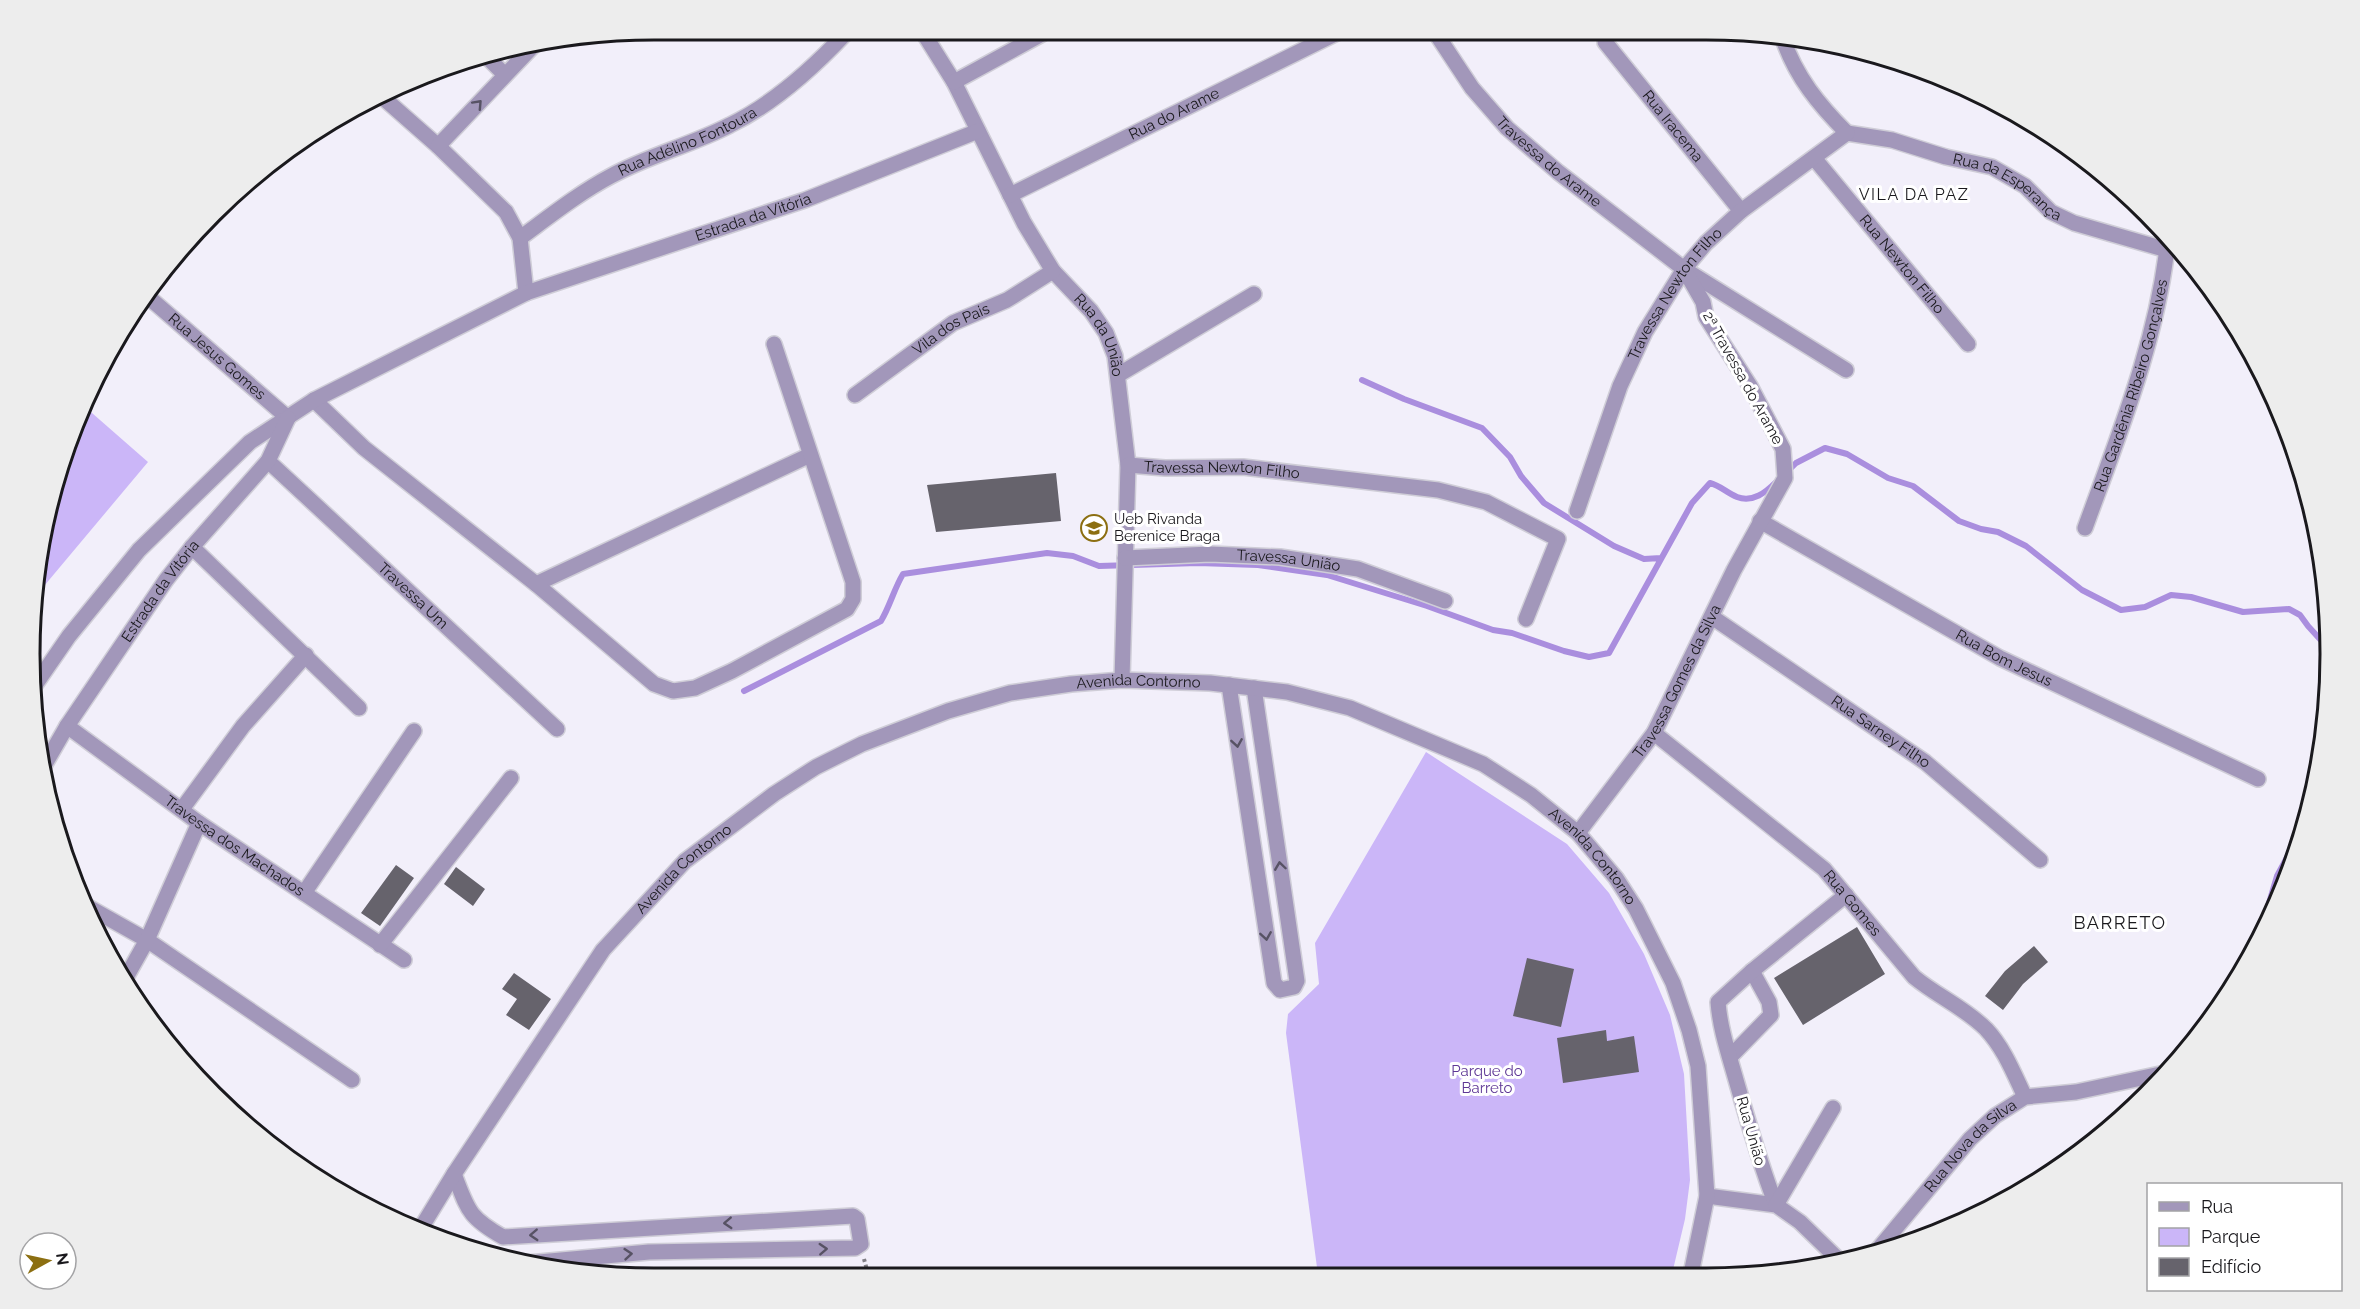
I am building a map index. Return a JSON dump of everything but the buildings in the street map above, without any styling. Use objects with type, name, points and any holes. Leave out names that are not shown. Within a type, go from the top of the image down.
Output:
[{"type":"street","name":"Rua Adélino Fontoura","points":[[520,238],[574,198],[614,174],[730,125],[750,113],[787,88],[839,40]]},
{"type":"street","name":"Rua da União","points":[[928,40],[954,82],[1010,195],[1053,271],[1091,312],[1106,333],[1115,356],[1128,465],[1122,680]]},
{"type":"street","points":[[954,82],[1031,40]]},
{"type":"street","name":"Rua do Arame","points":[[1010,195],[1322,40]]},
{"type":"street","name":"Travessa do Arame","points":[[1440,40],[1472,88],[1507,128],[1557,172],[1684,269],[1846,370]]},
{"type":"street","name":"Rua Iracema","points":[[1605,42],[1741,212]]},
{"type":"street","points":[[1786,46],[1804,84],[1820,106],[1847,133]]},
{"type":"street","points":[[438,146],[525,54]]},
{"type":"street","points":[[492,62],[505,75]]},
{"type":"street","points":[[388,102],[438,146],[506,213],[520,238],[526,293]]},
{"type":"street","name":"Estrada da Vitória","points":[[41,677],[69,636],[139,550],[249,442],[314,400],[526,293],[805,200],[978,131]]},
{"type":"street","name":"Travessa Newton Filho","points":[[1577,511],[1620,386],[1645,332],[1684,269],[1706,243],[1741,212],[1847,133]]},
{"type":"street","name":"Rua da Esperança","points":[[1847,133],[1892,140],[1946,157],[1992,167],[2025,186],[2051,212],[2074,223],[2160,242]]},
{"type":"street","name":"Rua Newton Filho","points":[[1814,158],[1968,344]]},
{"type":"street","name":"Rua Gardênia Ribeiro Gonçalves","points":[[2085,528],[2127,413],[2151,337],[2166,249]]},
{"type":"street","name":"2ª Travessa do Arame","points":[[1684,269],[1703,302],[1706,317],[1750,386],[1784,449],[1785,478],[1760,521]]},
{"type":"street","name":"Vila dos Pais","points":[[855,395],[953,323],[1007,300],[1053,271]]},
{"type":"street","points":[[1118,375],[1199,329],[1254,294]]},
{"type":"street","name":"Rua Jesus Gomes","points":[[153,301],[288,418]]},
{"type":"street","points":[[314,400],[364,448],[536,584],[654,684],[663,689],[683,692],[723,675],[847,609],[854,599],[853,582],[774,344]]},
{"type":"street","name":"Estrada da Vitória","points":[[49,757],[67,726],[166,580],[268,461],[288,418]]},
{"type":"street","points":[[536,584],[810,455]]},
{"type":"street","name":"Travessa Um","points":[[268,461],[557,729]]},
{"type":"street","name":"Travessa Newton Filho","points":[[1128,465],[1165,468],[1243,467],[1438,490],[1486,502],[1558,539],[1526,619]]},
{"type":"street","name":"Travessa Gomes da Silva","points":[[1578,833],[1654,733],[1760,521]]},
{"type":"street","name":"Rua Bom Jesus","points":[[1760,521],[2000,658],[2258,779]]},
{"type":"street","points":[[192,547],[359,708]]},
{"type":"street","name":"Travessa União","points":[[1125,559],[1210,554],[1280,556],[1358,569],[1445,601]]},
{"type":"street","name":"Rua Sarney Filho","points":[[1712,617],[1925,762],[2040,860]]},
{"type":"street","points":[[182,809],[236,735],[306,656]]},
{"type":"street","name":"Avenida Contorno","points":[[424,1223],[454,1174],[603,950],[685,861],[774,794],[816,767],[862,744],[948,711],[1010,693],[1071,684],[1122,680],[1229,685],[1287,692],[1350,708],[1473,760],[1531,795],[1578,833],[1616,878],[1636,909],[1673,983],[1689,1030],[1698,1066],[1707,1196],[1692,1268]]},
{"type":"street","points":[[1229,685],[1274,983],[1280,990],[1286,990],[1294,987],[1297,981],[1254,688]]},
{"type":"street","name":"Travessa dos Machados","points":[[67,726],[199,823],[404,960]]},
{"type":"street","points":[[304,893],[414,731]]},
{"type":"street","name":"Rua Gomes","points":[[1654,733],[1824,869],[1914,977],[1987,1029],[2002,1049],[2025,1097]]},
{"type":"street","points":[[380,945],[511,778]]},
{"type":"street","points":[[129,972],[147,940],[199,823]]},
{"type":"street","name":"Rua União","points":[[1776,1205],[1757,1156],[1719,1014],[1718,1002],[1752,971],[1846,895]]},
{"type":"street","points":[[98,912],[147,940],[352,1080]]},
{"type":"street","points":[[1730,1057],[1771,1015],[1769,1002],[1752,971]]},
{"type":"street","name":"Rua Nova da Silva","points":[[1884,1242],[1970,1139],[1995,1116],[2025,1097],[2076,1092],[2152,1076]]},
{"type":"street","points":[[1776,1205],[1833,1108]]},
{"type":"street","points":[[454,1174],[468,1210],[483,1226],[503,1237],[853,1216],[857,1219],[861,1244],[855,1248],[649,1252],[557,1260]]},
{"type":"street","points":[[1707,1196],[1776,1205],[1800,1222],[1834,1255]]},
{"type":"green space","points":[[91,412],[148,462],[45,585],[52,535],[61,496]]},
{"type":"green space","name":"Parque do Barreto","points":[[1426,752],[1567,844],[1609,893],[1644,954],[1670,1015],[1684,1074],[1690,1180],[1685,1219],[1673,1268],[1317,1268],[1286,1033],[1288,1014],[1319,984],[1315,943]]},
{"type":"waterway","points":[[1362,380],[1404,399],[1482,428],[1510,457],[1521,476],[1544,503],[1614,546],[1644,559],[1661,558]]},
{"type":"waterway","points":[[1786,473],[1796,463],[1825,448],[1847,454],[1888,478],[1913,486],[1959,521],[1998,532],[2026,546],[2082,590],[2121,610],[2145,607],[2171,595],[2191,597],[2243,612],[2289,609],[2300,615],[2319,638]]},
{"type":"waterway","points":[[744,691],[881,621],[903,574],[1047,553],[1073,556],[1099,566],[1198,563],[1258,565],[1327,575],[1564,651],[1589,657],[1609,653],[1692,503],[1710,483],[1737,497],[1748,499],[1763,493],[1776,482]]},
{"type":"waterway","points":[[2274,887],[2280,870]]},
{"type":"place","name":"Ueb Rivanda Berenice Braga","points":[[1094,528]]},
{"type":"district","name":"VILA DA PAZ","points":[[1914,194]]},
{"type":"district","name":"BARRETO","points":[[2120,922]]}]
